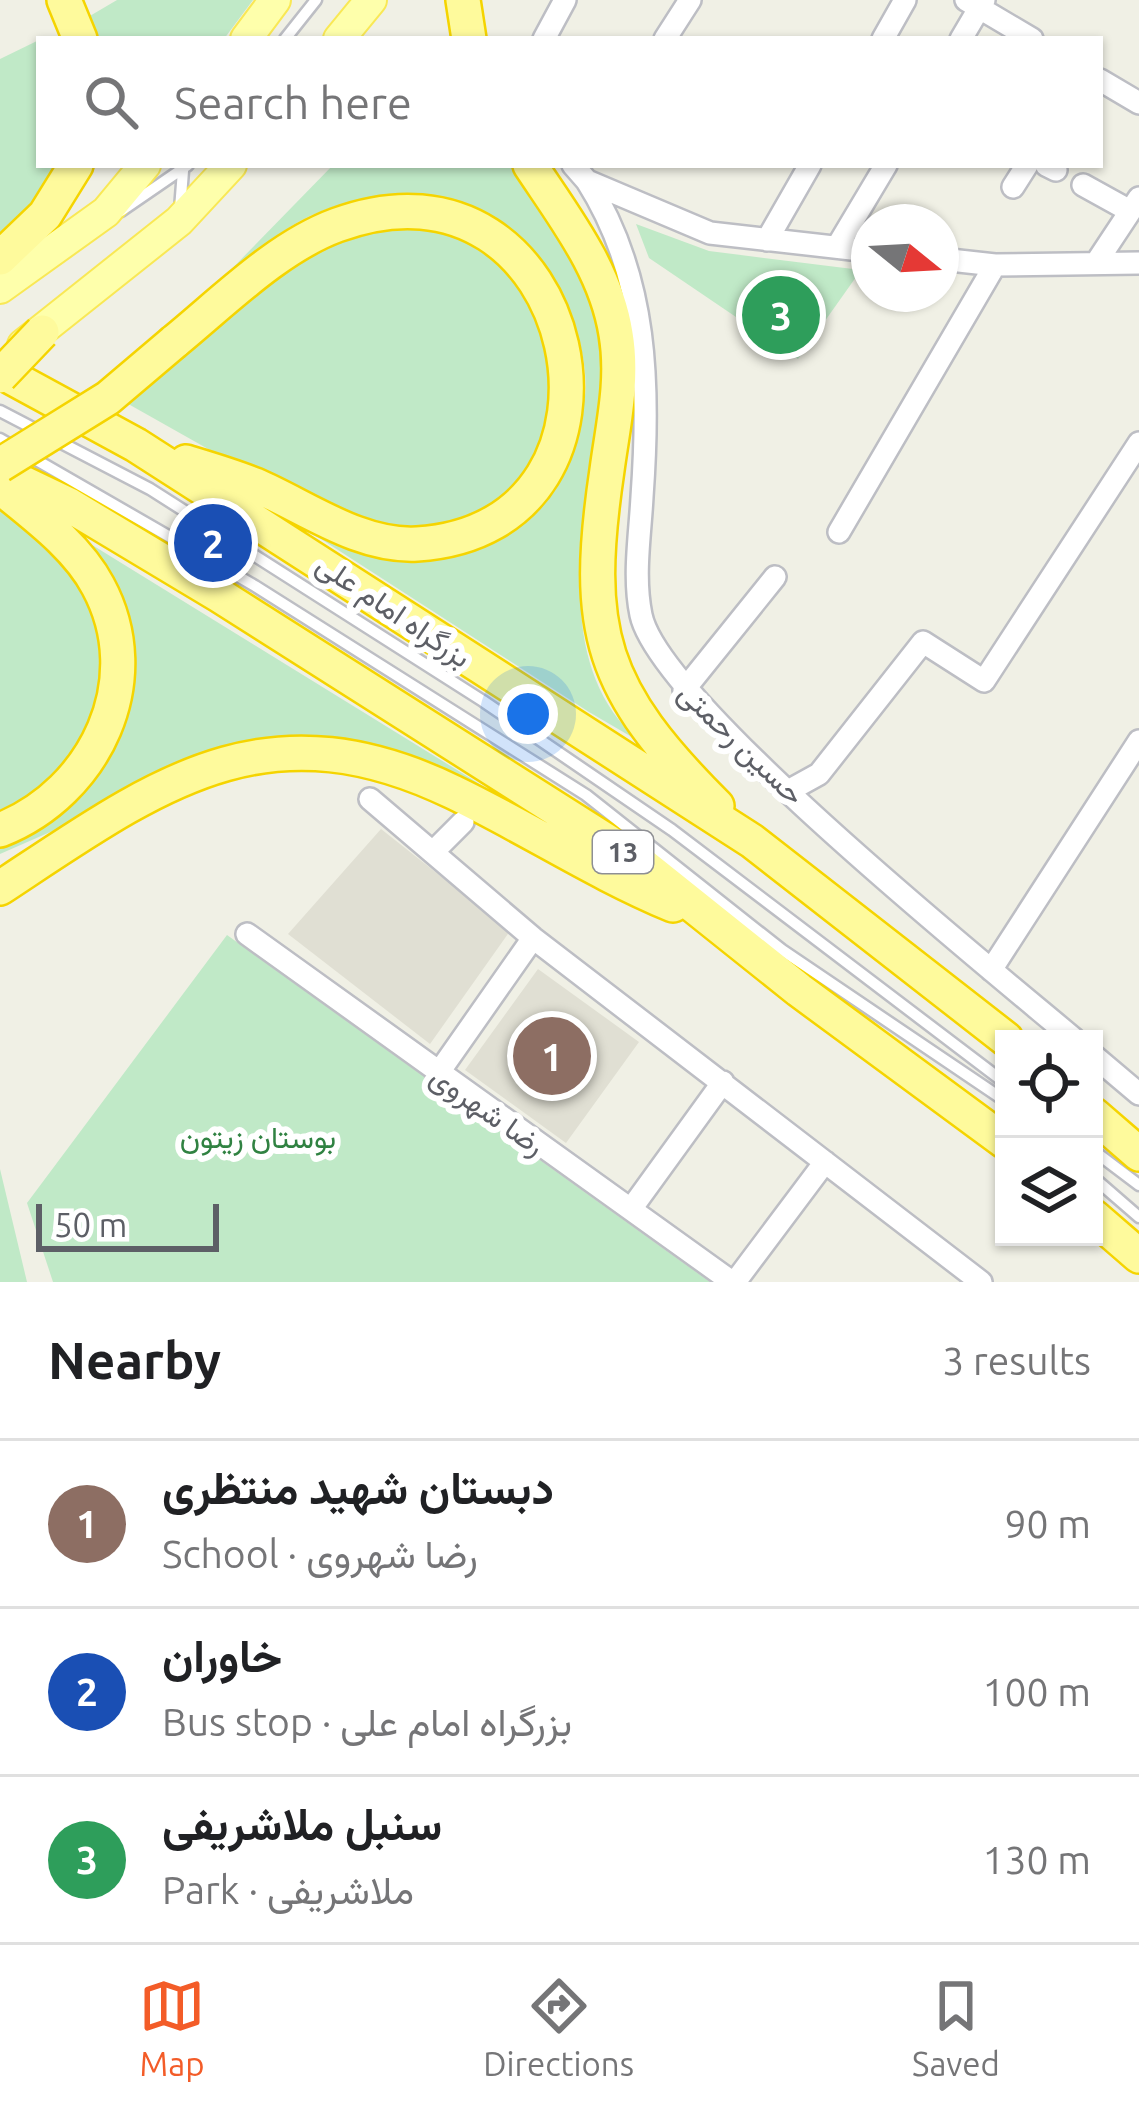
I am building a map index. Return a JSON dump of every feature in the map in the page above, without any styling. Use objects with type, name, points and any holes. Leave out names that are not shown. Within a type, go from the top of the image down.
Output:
[{"type":"highway","points":[[64,0],[79,36]]},
{"type":"highway","points":[[463,0],[469,36]]},
{"type":"highway","points":[[12,260],[74,168]]},
{"type":"highway","points":[[532,168],[587,253],[616,336],[619,390],[597,542],[600,632],[611,667],[617,684],[656,736],[752,841]]},
{"type":"highway","points":[[0,468],[108,398],[241,287],[333,226],[370,214],[431,213],[487,236],[524,264],[564,336],[569,371],[565,413],[550,458],[530,490],[510,509],[452,537],[416,544],[357,534],[253,484],[136,445]]},
{"type":"highway","points":[[0,374],[42,332]]},
{"type":"highway","name":"بزرگراه امام علی","points":[[0,374],[136,445],[752,841],[995,1030]]},
{"type":"highway","name":"13","points":[[0,468],[344,671],[635,859],[704,917],[1000,1138]]},
{"type":"highway","points":[[0,487],[80,560],[110,613],[118,650],[109,720],[83,770],[39,810],[0,830]]},
{"type":"highway","points":[[0,888],[173,782],[220,762],[274,752],[336,754],[452,791],[618,882],[704,917]]},
{"type":"highway","points":[[1103,1123],[1139,1154]]},
{"type":"highway","points":[[1103,1225],[1139,1256]]},
{"type":"main road","points":[[248,36],[275,0]]},
{"type":"main road","points":[[341,36],[371,0]]},
{"type":"main road","points":[[0,288],[12,260],[106,212],[143,168]]},
{"type":"main road","points":[[0,361],[178,221],[228,168]]},
{"type":"main road","points":[[0,866],[61,848]]},
{"type":"street","points":[[546,36],[565,0]]},
{"type":"street","points":[[667,36],[690,0]]},
{"type":"street","points":[[885,36],[905,0]]},
{"type":"street","points":[[962,36],[976,3],[1027,36]]},
{"type":"street","points":[[1103,82],[1139,103]]},
{"type":"street","points":[[767,240],[808,168]]},
{"type":"street","points":[[837,248],[884,168]]},
{"type":"street","points":[[1013,187],[1025,168]]},
{"type":"street","points":[[585,170],[710,233],[851,249]]},
{"type":"street","name":"حسین رحمتی","points":[[585,170],[616,226],[640,318],[646,423],[637,555],[641,616],[654,650],[684,690],[790,790],[1063,1030]]},
{"type":"street","points":[[1083,184],[1135,205],[1096,263]]},
{"type":"street","points":[[959,261],[1139,263]]},
{"type":"street","points":[[839,532],[995,265]]},
{"type":"street","points":[[790,790],[819,774],[923,642],[984,681],[1139,442]]},
{"type":"street","points":[[684,690],[775,577]]},
{"type":"street","points":[[992,970],[1139,741]]},
{"type":"street","points":[[370,799],[533,938],[981,1282]]},
{"type":"street","points":[[433,852],[463,822]]},
{"type":"street","name":"رضا شهروی","points":[[247,934],[437,1076],[734,1282]]},
{"type":"street","points":[[437,1076],[533,938]]},
{"type":"street","points":[[1103,1062],[1136,1085]]},
{"type":"street","points":[[631,1209],[723,1082]]},
{"type":"street","points":[[734,1282],[825,1162]]},
{"type":"street","points":[[938,1282],[954,1261]]},
{"type":"lane","points":[[287,36],[316,0]]},
{"type":"lane","points":[[12,260],[185,168]]},
{"type":"lane","points":[[178,221],[185,168]]},
{"type":"lane","points":[[0,411],[150,489],[483,701],[672,830],[995,1075]]},
{"type":"lane","points":[[0,439],[255,586],[586,795],[782,950],[995,1094]]},
{"type":"lane","points":[[1103,1158],[1139,1186]]},
{"type":"lane","points":[[1103,1186],[1139,1217]]},
{"type":"shaded area","points":[[381,829],[510,931],[430,1044],[288,934]]},
{"type":"shaded area","points":[[538,969],[639,1042],[566,1143],[465,1070]]},
{"type":"green space","points":[[117,0],[253,0],[226,36],[88,36],[83,20]]},
{"type":"green space","points":[[36,41],[36,168],[67,168],[0,248],[0,59]]},
{"type":"green space","points":[[330,168],[517,168],[576,263],[604,344],[606,393],[581,560],[583,633],[591,667],[625,727],[678,764],[589,712],[242,488],[462,546],[557,446],[583,406],[585,368],[573,319],[555,281],[531,249],[501,225],[468,208],[431,198],[392,196],[352,201],[312,215],[286,229],[216,285]]},
{"type":"green space","points":[[636,224],[709,251],[851,269],[851,284],[798,359],[649,258]]},
{"type":"green space","points":[[372,226],[434,229],[480,246],[517,275],[558,377],[540,452],[496,504],[446,528],[372,527],[265,481],[123,401],[291,263]]},
{"type":"green space","points":[[0,498],[68,556],[104,628],[100,711],[58,783],[0,817]]},
{"type":"green space","points":[[50,519],[629,876],[350,745],[278,737],[200,754],[73,822],[0,854],[0,839],[23,830],[126,680]]},
{"type":"green space","name":"بوستان زیتون","points":[[227,935],[710,1282],[53,1282],[27,1203]]},
{"type":"green space","points":[[0,1169],[27,1282],[0,1282]]},
{"type":"place","name":"سنبل ملاشریفی","points":[[781,315]]},
{"type":"place","name":"خاوران","points":[[213,543]]},
{"type":"place","name":"دبستان شهید منتظری","points":[[552,1056]]}]
